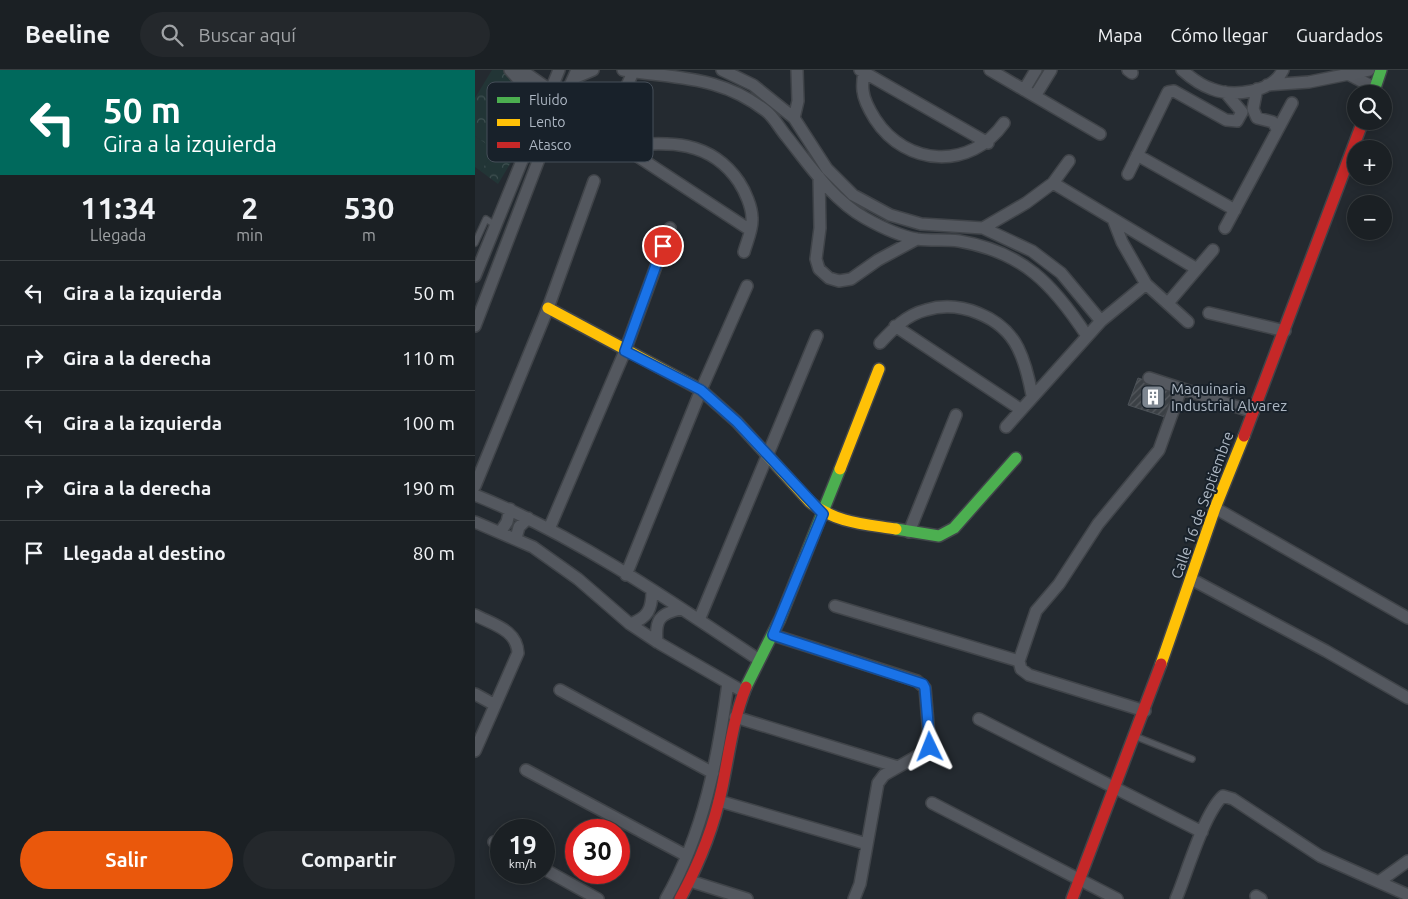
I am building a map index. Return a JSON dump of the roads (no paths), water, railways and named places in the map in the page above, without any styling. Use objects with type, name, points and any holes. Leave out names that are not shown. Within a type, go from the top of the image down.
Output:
[{"type":"street","points":[[554,82],[559,70]]},
{"type":"street","points":[[576,74],[593,70]]},
{"type":"street","points":[[722,70],[753,85],[794,118],[814,150],[853,195],[871,207],[921,224],[983,228],[1018,244],[1040,256],[1061,273],[1101,321]]},
{"type":"street","points":[[794,118],[797,101],[797,70]]},
{"type":"street","points":[[990,70],[1100,134]]},
{"type":"street","points":[[1024,90],[1036,70]]},
{"type":"street","points":[[1035,96],[1051,70]]},
{"type":"street","points":[[1182,70],[1203,86],[1225,92],[1309,82],[1369,70]]},
{"type":"street","points":[[1277,129],[1273,122],[1257,118],[1253,106],[1262,87],[1283,70]]},
{"type":"street","points":[[1376,85],[1381,70]]},
{"type":"street","points":[[630,71],[691,78],[741,95],[767,112],[819,178],[846,205],[863,217],[885,229],[917,239],[958,241],[1003,253],[1035,272],[1066,304],[1087,336]]},
{"type":"street","points":[[862,71],[863,91],[868,108],[883,130],[899,144],[920,153],[947,156],[974,150],[987,143],[1004,123]]},
{"type":"street","points":[[862,71],[987,143]]},
{"type":"street","points":[[513,72],[527,74],[535,82]]},
{"type":"street","points":[[1350,75],[1365,85]]},
{"type":"street","points":[[1128,174],[1170,91],[1232,122],[1237,121],[1242,116],[1239,108],[1225,92]]},
{"type":"street","points":[[1225,228],[1291,102]]},
{"type":"street","points":[[1239,108],[1253,106]]},
{"type":"street","name":"Calle 16 de Septiembre","points":[[1072,899],[1145,711],[1215,508],[1285,331],[1360,130]]},
{"type":"street","points":[[653,143],[680,144],[706,152],[730,168],[744,189],[752,218],[744,252]]},
{"type":"street","points":[[803,158],[814,150]]},
{"type":"street","points":[[1137,155],[1235,210]]},
{"type":"street","points":[[983,228],[1026,203],[1053,183],[1069,161]]},
{"type":"street","points":[[475,276],[488,244],[491,222],[519,162]]},
{"type":"street","points":[[475,326],[477,314],[537,162]]},
{"type":"street","points":[[647,162],[750,230]]},
{"type":"street","points":[[819,178],[820,228],[817,260],[819,269],[829,278],[839,281],[851,278],[878,260],[917,239]]},
{"type":"street","points":[[475,486],[548,308],[594,181]]},
{"type":"street","points":[[1053,183],[1197,269]]},
{"type":"street","points":[[1113,219],[1122,242],[1146,284],[1188,322]]},
{"type":"street","points":[[946,225],[946,240]]},
{"type":"street","points":[[549,530],[625,351],[670,228]]},
{"type":"street","points":[[1168,303],[1213,250]]},
{"type":"street","points":[[1006,427],[1020,409],[1101,321],[1146,284]]},
{"type":"street","points":[[626,575],[701,390],[747,286]]},
{"type":"street","points":[[880,342],[895,326],[905,319],[926,310],[951,307],[970,310],[990,318],[1005,331],[1018,347],[1033,395]]},
{"type":"street","points":[[548,308],[625,351],[701,390],[737,422],[823,514],[839,520],[939,536],[954,528],[1016,458]]},
{"type":"street","points":[[1209,313],[1285,331]]},
{"type":"street","points":[[895,326],[1020,409]]},
{"type":"street","points":[[699,620],[817,336]]},
{"type":"street","points":[[680,899],[690,881],[710,831],[719,801],[735,717],[744,692],[773,635],[823,514],[879,368]]},
{"type":"street","points":[[1149,378],[1253,412]]},
{"type":"street","points":[[1145,711],[1029,674],[1021,669],[1019,661],[1036,611],[1059,584],[1098,524],[1159,450],[1181,389]]},
{"type":"street","points":[[909,532],[956,415]]},
{"type":"street","points":[[475,494],[528,518],[626,575],[759,660]]},
{"type":"street","points":[[1215,508],[1408,618]]},
{"type":"street","points":[[501,531],[507,522],[510,509]]},
{"type":"street","points":[[516,538],[519,527],[528,518]]},
{"type":"street","points":[[475,522],[501,531],[546,555],[631,624],[657,642],[744,692]]},
{"type":"street","points":[[1191,579],[1326,651],[1408,698]]},
{"type":"street","points":[[631,624],[641,620],[649,613],[652,591]]},
{"type":"street","points":[[835,606],[1019,661]]},
{"type":"street","points":[[657,642],[655,628],[660,618],[667,612],[680,609]]},
{"type":"street","points":[[475,615],[512,635],[517,642],[518,653],[475,751]]},
{"type":"street","points":[[773,635],[923,684],[925,688],[930,747],[884,775],[877,782],[860,884],[854,899]]},
{"type":"street","points":[[666,899],[687,856],[698,826],[713,773],[728,683]]},
{"type":"street","points":[[560,690],[713,773]]},
{"type":"street","points":[[475,694],[495,705]]},
{"type":"street","points":[[735,717],[898,767]]},
{"type":"street","points":[[979,719],[1202,832]]},
{"type":"street","points":[[526,770],[687,856]]},
{"type":"street","points":[[1176,899],[1202,832],[1216,802],[1223,796],[1233,799],[1320,856],[1408,895]]},
{"type":"street","points":[[719,801],[867,844]]},
{"type":"street","points":[[932,803],[1117,899]]},
{"type":"street","points":[[698,826],[710,831]]},
{"type":"street","points":[[1380,881],[1408,860]]},
{"type":"street","points":[[555,875],[598,899]]},
{"type":"street","points":[[690,881],[747,899]]},
{"type":"lane","points":[[488,244],[476,241],[491,222]]},
{"type":"lane","points":[[1135,736],[1192,759]]},
{"type":"place","name":"Maquinaria Industrial Alvarez","points":[[1153,397]]}]
